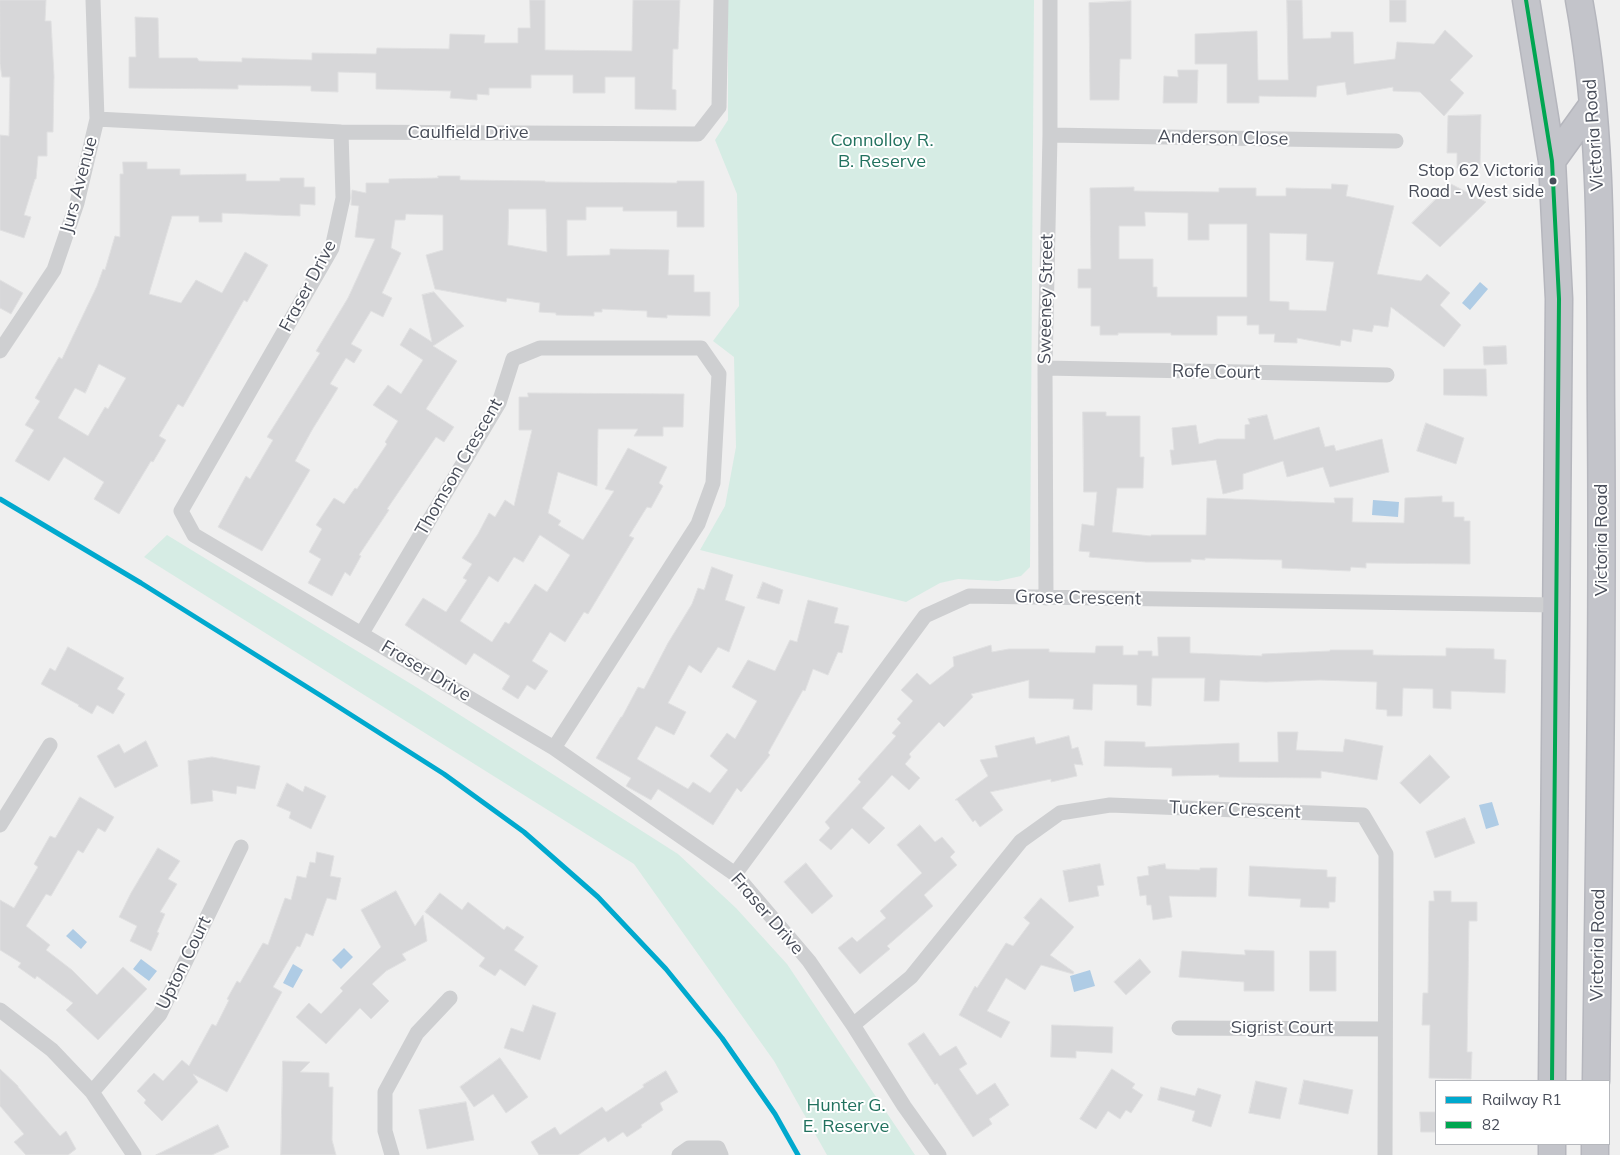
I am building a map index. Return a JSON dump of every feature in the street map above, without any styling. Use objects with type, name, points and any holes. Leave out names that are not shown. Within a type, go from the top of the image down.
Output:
[{"type":"highway","points":[[1526,0],[1552,161],[1559,299],[1552,1080]]},
{"type":"highway","name":"Victoria Road","points":[[1579,0],[1586,37],[1599,177],[1602,600],[1596,1080]]},
{"type":"highway","points":[[1552,161],[1593,104]]},
{"type":"street","name":"Jurs Avenue","points":[[3,341],[54,270],[77,203],[97,119],[93,0]]},
{"type":"street","name":"Caulfield Drive","points":[[97,119],[340,132],[698,134],[719,108],[721,0]]},
{"type":"street","name":"Sweeney Street","points":[[1046,598],[1045,368],[1050,135],[1050,0]]},
{"type":"street","name":"Fraser Drive","points":[[340,132],[344,198],[332,248],[182,511],[194,535],[554,748],[734,874],[808,961],[853,1025],[904,1106],[939,1155]]},
{"type":"street","name":"Anderson Close","points":[[1050,135],[1396,140]]},
{"type":"street","name":"Thomson Crescent","points":[[362,633],[498,404],[513,359],[540,348],[701,348],[719,374],[713,483],[698,524],[554,748]]},
{"type":"street","name":"Rofe Court","points":[[1045,368],[1387,375]]},
{"type":"street","name":"Grose Crescent","points":[[734,874],[925,616],[970,596],[1556,605]]},
{"type":"street","points":[[0,825],[50,745]]},
{"type":"street","name":"Tucker Crescent","points":[[853,1025],[911,977],[1021,841],[1060,812],[1110,806],[1364,816],[1386,854],[1384,1155]]},
{"type":"street","name":"Upton Court","points":[[92,1092],[160,1014],[241,847]]},
{"type":"street","points":[[392,1155],[385,1131],[385,1092],[417,1033],[450,998]]},
{"type":"street","points":[[0,1010],[52,1050],[92,1092],[134,1155]]},
{"type":"street","name":"Sigrist Court","points":[[1179,1028],[1384,1029]]},
{"type":"street","points":[[679,1155],[689,1148],[718,1148],[721,1155]]},
{"type":"green space","name":"Connolloy R. B. Reserve","points":[[728,0],[1034,0],[1030,567],[1021,576],[998,581],[958,579],[940,583],[906,602],[700,550],[725,506],[736,447],[734,357],[713,341],[739,306],[737,194],[715,140],[728,120]]},
{"type":"green space","name":"Hunter G. E. Reserve","points":[[167,535],[416,687],[678,854],[736,908],[787,964],[915,1155],[827,1155],[774,1061],[634,864],[144,557]]},
{"type":"water","points":[[1480,282],[1488,289],[1470,310],[1462,303]]},
{"type":"water","points":[[1373,500],[1399,502],[1398,517],[1372,515]]},
{"type":"water","points":[[1492,802],[1499,825],[1486,829],[1479,805]]},
{"type":"water","points":[[73,929],[87,942],[81,949],[66,936]]},
{"type":"water","points":[[344,948],[353,957],[341,969],[332,960]]},
{"type":"water","points":[[141,959],[157,971],[149,981],[133,969]]},
{"type":"water","points":[[293,964],[303,970],[293,988],[283,983]]},
{"type":"water","points":[[1090,970],[1095,986],[1074,992],[1070,976]]},
{"type":"building","points":[[0,0],[46,0],[45,21],[51,21],[54,76],[53,132],[47,132],[47,156],[38,156],[36,179],[24,215],[31,217],[24,238],[0,230],[0,135],[9,136],[10,77],[2,77],[0,64]]},
{"type":"building","points":[[530,0],[545,0],[545,50],[632,51],[633,0],[680,0],[678,49],[673,49],[672,89],[676,90],[676,110],[635,109],[635,77],[605,77],[605,93],[573,93],[573,75],[531,75],[531,88],[489,88],[489,95],[477,94],[477,100],[450,98],[451,91],[376,89],[376,73],[338,72],[338,92],[311,91],[311,86],[238,85],[238,89],[129,88],[129,57],[136,57],[135,17],[158,18],[159,58],[197,58],[199,61],[242,62],[242,58],[312,60],[312,53],[376,54],[377,48],[449,49],[450,34],[485,35],[484,43],[518,43],[518,28],[530,28]]},
{"type":"building","points":[[1287,0],[1302,0],[1303,39],[1331,38],[1331,32],[1353,32],[1354,64],[1395,59],[1397,42],[1434,44],[1445,30],[1473,56],[1450,80],[1464,93],[1444,116],[1420,92],[1393,91],[1393,87],[1347,95],[1345,82],[1317,86],[1316,97],[1259,96],[1259,103],[1227,103],[1227,64],[1195,64],[1195,34],[1257,31],[1258,80],[1288,80]]},
{"type":"building","points":[[1390,0],[1406,0],[1406,22],[1390,22]]},
{"type":"building","points":[[1131,1],[1131,59],[1120,59],[1119,100],[1090,100],[1089,3]]},
{"type":"building","points":[[1178,70],[1198,70],[1197,103],[1163,103],[1164,76],[1178,77]]},
{"type":"building","points":[[1481,115],[1480,168],[1457,168],[1457,153],[1447,153],[1448,116]]},
{"type":"building","points":[[123,162],[147,162],[147,169],[180,169],[180,175],[246,174],[246,181],[280,181],[280,178],[304,178],[304,187],[315,187],[315,205],[300,204],[300,216],[222,213],[222,222],[199,222],[199,216],[172,216],[149,294],[181,303],[196,280],[222,293],[245,252],[268,265],[247,302],[244,300],[183,407],[178,404],[159,436],[166,440],[119,514],[94,499],[104,482],[64,457],[49,481],[15,461],[34,430],[25,425],[40,401],[35,398],[59,357],[62,359],[97,286],[103,269],[105,270],[115,236],[120,237],[120,174],[123,174]],"holes":[[[99,364],[126,378],[108,409],[105,407],[88,436],[58,418],[75,388],[85,393]]]},
{"type":"building","points":[[438,176],[460,176],[460,180],[545,182],[677,183],[677,181],[704,181],[704,227],[677,227],[677,211],[623,211],[623,207],[586,207],[586,220],[567,220],[567,256],[610,255],[610,249],[669,250],[668,275],[694,275],[694,292],[710,292],[710,316],[667,315],[667,318],[647,317],[647,311],[602,309],[602,312],[594,312],[594,316],[556,315],[556,313],[539,312],[540,303],[507,298],[506,302],[435,289],[426,255],[443,250],[443,215],[406,214],[405,220],[395,220],[391,248],[401,253],[382,293],[392,298],[383,317],[371,311],[351,344],[362,350],[354,363],[346,358],[330,384],[338,388],[295,461],[310,470],[262,551],[218,527],[246,476],[250,479],[273,440],[267,437],[320,353],[316,351],[348,298],[375,239],[355,237],[359,206],[351,205],[352,190],[366,193],[366,183],[389,183],[389,179],[438,178]],"holes":[[[509,209],[546,209],[547,252],[508,245]]]},
{"type":"building","points":[[1332,184],[1348,185],[1346,196],[1394,206],[1377,274],[1421,281],[1427,274],[1450,293],[1440,305],[1461,325],[1444,347],[1391,307],[1388,327],[1374,325],[1372,332],[1353,329],[1351,342],[1341,340],[1340,346],[1297,338],[1297,343],[1274,342],[1275,334],[1259,334],[1259,325],[1247,325],[1247,316],[1217,316],[1217,335],[1118,333],[1118,335],[1100,335],[1100,326],[1091,326],[1091,288],[1078,288],[1078,269],[1091,269],[1090,188],[1134,187],[1134,191],[1219,192],[1219,188],[1256,188],[1256,196],[1286,196],[1286,188],[1331,189]],"holes":[[[1145,212],[1188,213],[1188,240],[1209,240],[1209,224],[1247,224],[1247,297],[1157,297],[1157,287],[1153,287],[1153,259],[1119,259],[1119,226],[1145,226]],[[1270,233],[1307,234],[1306,260],[1334,262],[1326,311],[1289,310],[1289,302],[1270,301]]]},
{"type":"building","points":[[1451,184],[1486,202],[1440,247],[1412,223]]},
{"type":"building","points":[[0,280],[23,293],[11,314],[0,308]]},
{"type":"building","points":[[434,292],[464,326],[433,346],[457,361],[426,409],[454,427],[444,442],[436,437],[387,509],[389,510],[359,555],[361,556],[350,576],[345,572],[332,596],[308,583],[321,559],[309,552],[322,529],[316,525],[334,498],[344,504],[355,488],[357,489],[387,444],[385,442],[398,421],[373,405],[388,385],[401,394],[423,360],[400,345],[410,328],[432,342],[422,295]]},
{"type":"building","points":[[1506,346],[1507,364],[1484,365],[1483,347]]},
{"type":"building","points":[[1444,369],[1486,369],[1487,396],[1444,395]]},
{"type":"building","points":[[528,393],[684,394],[683,427],[663,427],[663,436],[634,436],[638,429],[598,429],[597,486],[558,472],[548,513],[561,521],[558,525],[583,540],[614,491],[605,489],[628,448],[667,467],[659,483],[663,486],[651,508],[647,507],[629,536],[634,538],[588,614],[584,612],[565,642],[550,632],[532,661],[548,671],[535,690],[527,685],[518,699],[502,689],[510,676],[474,653],[466,665],[405,625],[423,598],[446,612],[467,580],[463,578],[472,564],[462,558],[489,513],[495,517],[505,500],[514,506],[532,430],[519,430],[519,397],[528,397]],"holes":[[[540,535],[570,555],[547,592],[535,584],[509,624],[505,622],[492,642],[460,621],[489,576],[498,582],[514,557],[523,562]]]},
{"type":"building","points":[[1083,412],[1106,412],[1106,416],[1140,416],[1140,457],[1144,457],[1143,488],[1117,488],[1112,532],[1151,536],[1206,535],[1207,498],[1335,503],[1334,498],[1353,498],[1352,522],[1404,523],[1405,498],[1442,496],[1442,502],[1454,502],[1454,517],[1464,517],[1464,521],[1470,521],[1470,564],[1366,563],[1366,568],[1351,567],[1350,571],[1282,568],[1282,560],[1205,558],[1205,560],[1191,559],[1191,562],[1146,562],[1089,557],[1090,552],[1079,551],[1082,524],[1094,526],[1097,492],[1084,492]]},
{"type":"building","points":[[1267,415],[1274,440],[1319,427],[1325,447],[1334,445],[1336,451],[1382,439],[1389,472],[1330,487],[1323,467],[1287,477],[1283,461],[1243,474],[1243,489],[1223,494],[1216,460],[1172,465],[1170,450],[1174,450],[1172,428],[1196,425],[1199,444],[1217,439],[1245,439],[1245,425],[1250,424],[1248,419]]},
{"type":"building","points":[[1426,423],[1464,438],[1456,464],[1417,451]]},
{"type":"building","points":[[712,567],[733,575],[725,600],[745,607],[729,652],[718,647],[701,673],[689,665],[668,703],[686,712],[674,735],[656,726],[637,759],[688,789],[693,782],[710,793],[728,770],[710,756],[727,733],[735,739],[757,701],[732,687],[748,660],[775,671],[790,640],[797,642],[808,600],[838,608],[834,623],[849,626],[842,653],[838,652],[828,675],[813,669],[805,691],[803,690],[768,753],[770,755],[741,792],[737,788],[713,825],[658,789],[651,800],[626,786],[631,778],[596,758],[622,717],[638,687],[644,689],[668,643],[692,604],[698,588],[704,590]]},
{"type":"building","points":[[763,582],[783,590],[779,604],[757,598]]},
{"type":"building","points":[[1158,637],[1190,637],[1190,653],[1262,656],[1262,654],[1330,650],[1373,650],[1373,655],[1446,656],[1446,648],[1494,649],[1494,659],[1506,660],[1505,693],[1451,691],[1451,709],[1433,708],[1433,689],[1403,688],[1402,716],[1387,716],[1387,710],[1376,709],[1377,682],[1220,680],[1219,701],[1204,701],[1205,678],[1152,678],[1151,706],[1137,705],[1137,685],[1093,684],[1092,710],[1073,709],[1074,699],[1029,698],[1029,680],[971,694],[973,697],[944,727],[939,722],[909,754],[911,757],[905,764],[920,778],[909,790],[892,775],[862,808],[885,828],[869,844],[852,828],[831,850],[819,840],[830,828],[825,822],[861,782],[858,779],[896,736],[892,733],[901,723],[897,719],[913,701],[901,690],[917,673],[930,685],[954,666],[953,657],[991,645],[992,652],[1009,649],[1049,649],[1049,652],[1095,653],[1096,646],[1123,646],[1123,655],[1138,655],[1138,651],[1152,651],[1152,656],[1158,656]]},
{"type":"building","points":[[68,647],[124,678],[117,689],[125,694],[113,714],[97,705],[92,714],[41,684],[50,668],[55,671]]},
{"type":"building","points":[[1278,732],[1298,732],[1296,750],[1343,752],[1345,739],[1383,746],[1377,780],[1321,771],[1321,778],[1219,777],[1219,775],[1172,776],[1172,768],[1104,766],[1105,741],[1145,742],[1145,747],[1239,743],[1239,762],[1278,762]]},
{"type":"building","points":[[1069,736],[1072,749],[1078,747],[1083,765],[1074,764],[1077,776],[1051,782],[1051,779],[990,792],[1003,810],[980,827],[975,820],[973,822],[957,800],[955,800],[988,776],[980,760],[998,757],[995,746],[1034,737],[1036,744]]},
{"type":"building","points":[[146,741],[158,766],[115,788],[97,756],[119,744],[124,753]]},
{"type":"building","points":[[1430,755],[1450,777],[1420,804],[1400,783]]},
{"type":"building","points":[[212,757],[260,766],[255,789],[237,786],[236,794],[212,790],[213,801],[191,804],[188,761]]},
{"type":"building","points":[[287,783],[303,792],[305,786],[326,796],[311,829],[289,818],[291,812],[277,806]]},
{"type":"building","points":[[80,797],[114,817],[105,832],[98,828],[83,853],[78,850],[51,896],[46,894],[26,926],[50,945],[46,950],[72,970],[97,995],[123,967],[147,989],[98,1040],[66,1010],[73,1003],[37,976],[35,979],[18,967],[21,963],[0,950],[0,900],[14,908],[38,867],[34,864],[50,836],[55,838]]},
{"type":"building","points":[[1465,818],[1475,843],[1435,858],[1426,832]]},
{"type":"building","points":[[920,825],[935,842],[942,837],[955,852],[950,857],[957,865],[924,895],[933,906],[887,946],[890,949],[860,974],[838,948],[852,937],[857,942],[886,918],[880,911],[922,873],[897,845]]},
{"type":"building","points":[[158,848],[180,861],[168,879],[177,884],[160,912],[165,914],[151,951],[130,941],[137,926],[119,917]]},
{"type":"building","points":[[317,852],[334,856],[330,876],[341,878],[336,900],[327,898],[313,936],[306,933],[300,947],[297,946],[273,987],[282,992],[227,1092],[193,1074],[198,1082],[162,1121],[144,1103],[146,1100],[137,1091],[154,1073],[163,1081],[182,1060],[189,1066],[212,1024],[216,1026],[237,981],[240,983],[263,943],[268,945],[285,898],[291,900],[297,876],[306,878],[310,862],[315,863]]},
{"type":"building","points":[[806,863],[833,896],[812,914],[784,882]]},
{"type":"building","points":[[1100,864],[1104,885],[1097,886],[1099,896],[1069,902],[1063,871]]},
{"type":"building","points":[[1165,864],[1166,869],[1200,870],[1200,868],[1217,868],[1216,897],[1169,896],[1172,917],[1153,920],[1151,905],[1147,905],[1146,895],[1140,896],[1137,877],[1149,875],[1148,867]]},
{"type":"building","points":[[1250,866],[1327,870],[1327,877],[1336,877],[1335,902],[1329,902],[1329,908],[1300,907],[1301,899],[1249,896]]},
{"type":"building","points":[[396,891],[415,926],[423,915],[427,941],[402,954],[406,960],[386,971],[372,984],[389,1001],[371,1019],[360,1008],[326,1044],[296,1017],[309,1003],[321,1014],[343,991],[340,988],[381,947],[361,910]]},
{"type":"building","points":[[1434,891],[1451,891],[1451,902],[1477,902],[1477,921],[1469,921],[1467,1052],[1472,1052],[1471,1079],[1429,1078],[1430,1025],[1422,1025],[1423,993],[1428,993],[1429,901],[1434,901]]},
{"type":"building","points":[[440,893],[462,910],[468,902],[504,930],[507,926],[524,937],[514,950],[538,966],[525,986],[500,969],[495,976],[479,966],[485,958],[425,912]]},
{"type":"building","points":[[1041,898],[1074,927],[1050,955],[1074,972],[1073,974],[1041,965],[1025,990],[1006,978],[987,1011],[1010,1022],[1001,1038],[959,1015],[975,986],[977,988],[1006,943],[1013,946],[1030,923],[1024,918]]},
{"type":"building","points":[[1245,950],[1274,951],[1274,991],[1244,991],[1244,982],[1179,977],[1182,951],[1245,955]]},
{"type":"building","points":[[1310,951],[1336,951],[1336,991],[1310,991]]},
{"type":"building","points":[[1140,959],[1151,972],[1126,995],[1114,982]]},
{"type":"building","points":[[533,1005],[556,1013],[540,1060],[504,1048],[511,1028],[523,1032]]},
{"type":"building","points":[[1052,1025],[1113,1027],[1112,1053],[1076,1051],[1076,1058],[1051,1057]]},
{"type":"building","points":[[924,1033],[940,1056],[956,1046],[967,1064],[959,1069],[977,1095],[995,1083],[1009,1105],[989,1119],[992,1124],[973,1137],[908,1044]]},
{"type":"building","points":[[500,1058],[528,1097],[506,1113],[493,1094],[474,1107],[460,1087]]},
{"type":"building","points":[[283,1061],[310,1062],[300,1072],[329,1073],[329,1087],[333,1087],[332,1140],[336,1155],[281,1155]]},
{"type":"building","points":[[0,1069],[18,1086],[60,1136],[66,1131],[76,1149],[68,1155],[26,1155],[14,1142],[24,1134],[0,1106]]},
{"type":"building","points":[[1112,1069],[1135,1084],[1132,1088],[1143,1095],[1131,1113],[1126,1110],[1120,1119],[1108,1111],[1096,1129],[1080,1119]]},
{"type":"building","points":[[666,1071],[678,1092],[660,1103],[663,1110],[627,1137],[623,1132],[608,1142],[605,1137],[578,1155],[539,1155],[531,1142],[555,1127],[560,1135],[602,1107],[606,1112]]},
{"type":"building","points":[[1304,1080],[1353,1090],[1348,1114],[1299,1104]]},
{"type":"building","points":[[1256,1081],[1287,1088],[1280,1119],[1249,1113]]},
{"type":"building","points":[[1161,1087],[1195,1096],[1198,1088],[1221,1095],[1211,1127],[1192,1121],[1195,1111],[1158,1100]]},
{"type":"building","points":[[466,1102],[474,1140],[427,1149],[419,1110]]},
{"type":"building","points":[[1420,1112],[1435,1112],[1435,1132],[1421,1132]]},
{"type":"building","points":[[218,1125],[229,1147],[212,1155],[156,1155]]},
{"type":"rail line","name":"R1","points":[[0,499],[141,583],[323,697],[444,774],[524,832],[598,897],[666,969],[722,1038],[775,1114],[798,1155]]},
{"type":"transit line","name":"82","points":[[1526,0],[1552,161],[1559,299],[1552,1080]]},
{"type":"place","name":"Stop 62 Victoria Road - West side","points":[[1553,181]]}]
